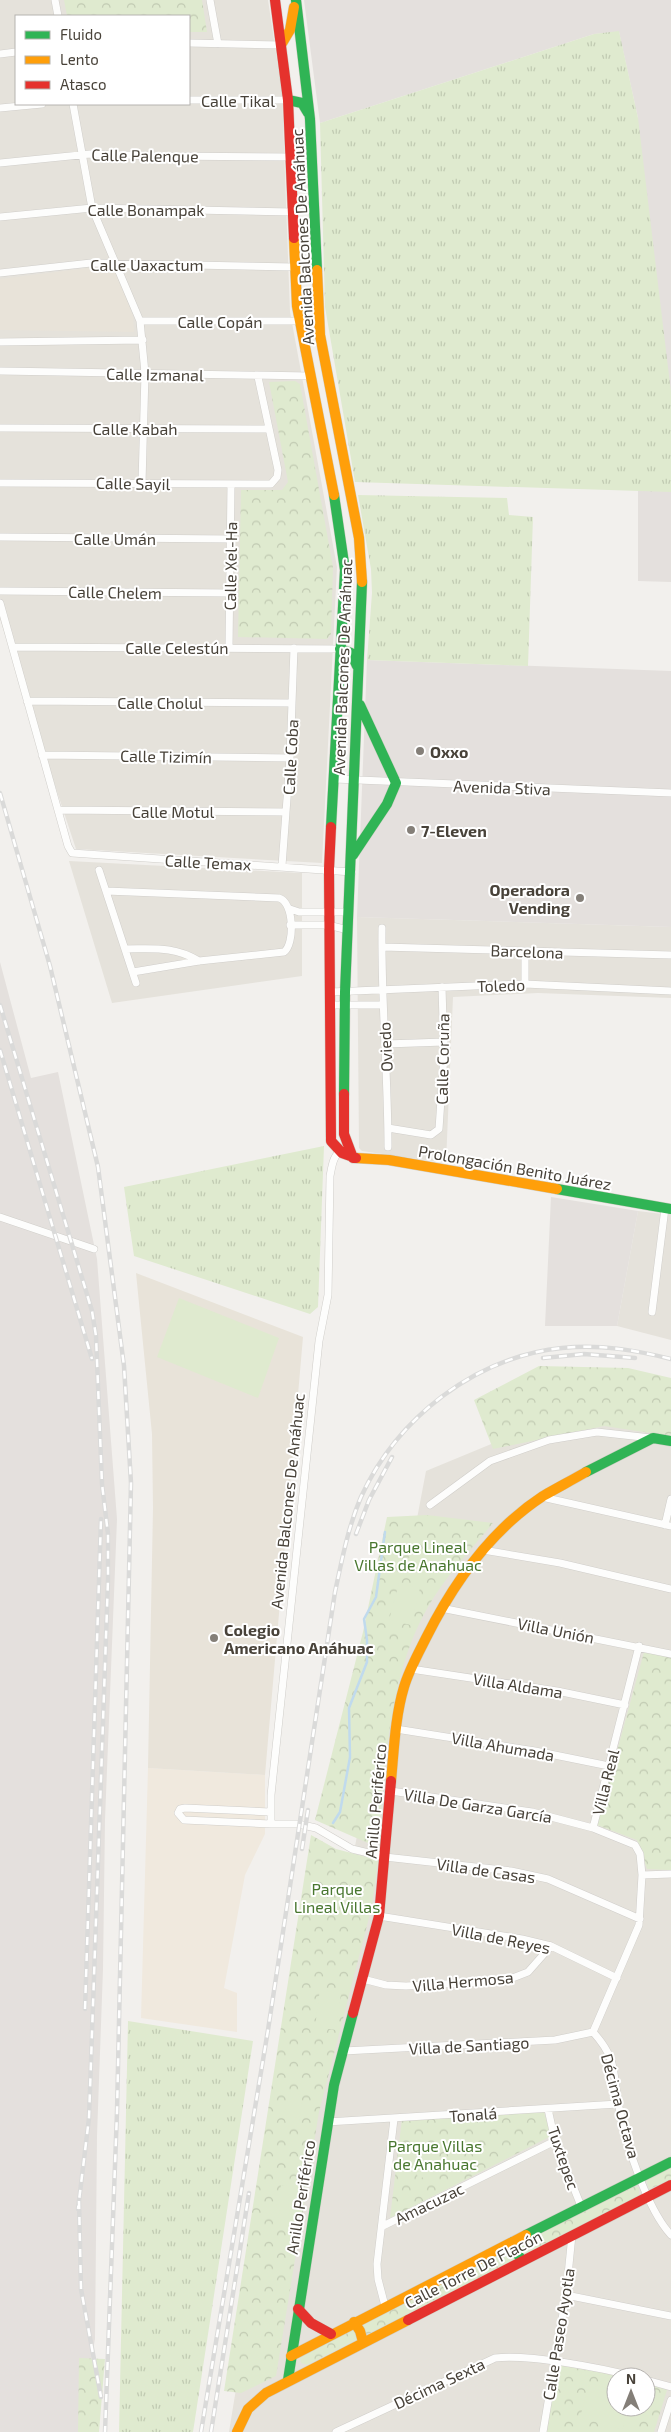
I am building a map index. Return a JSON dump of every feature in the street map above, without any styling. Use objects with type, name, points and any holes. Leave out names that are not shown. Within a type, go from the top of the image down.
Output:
[{"type":"street","points":[[55,0],[58,15]]},
{"type":"street","points":[[210,0],[218,44]]},
{"type":"street","name":"Avenida Balcones De Anáhuac","points":[[271,1824],[270,1812],[320,1332],[328,1295],[330,1176],[332,1163],[338,1152],[330,1136],[328,912],[344,592],[343,552],[299,321],[294,267],[288,100],[275,0]]},
{"type":"street","points":[[190,43],[281,45],[290,30],[296,0]]},
{"type":"street","name":"Avenida Balcones De Anáhuac","points":[[296,0],[310,119],[320,335],[360,550],[362,578],[352,872],[345,989],[344,1134],[349,1146]]},
{"type":"street","points":[[0,54],[15,52]]},
{"type":"street","name":"Calle Tikal","points":[[190,100],[288,100]]},
{"type":"street","points":[[288,100],[302,103],[310,119]]},
{"type":"street","points":[[0,108],[32,105]]},
{"type":"street","points":[[73,105],[92,208],[140,321],[146,373],[142,483]]},
{"type":"street","name":"Calle Palenque","points":[[0,164],[81,155],[290,157]]},
{"type":"street","name":"Calle Bonampak","points":[[0,217],[92,208],[292,212]]},
{"type":"street","name":"Calle Uaxactum","points":[[0,273],[116,262],[294,267]]},
{"type":"street","name":"Calle Copán","points":[[140,321],[299,321]]},
{"type":"street","points":[[309,376],[320,370],[320,335]]},
{"type":"street","points":[[0,342],[143,340]]},
{"type":"street","name":"Calle Izmanal","points":[[1,370],[309,376]]},
{"type":"street","points":[[258,376],[269,429]]},
{"type":"street","name":"Calle Kabah","points":[[0,428],[269,429]]},
{"type":"street","name":"Calle Sayil","points":[[0,483],[267,485],[275,481],[278,474],[269,429]]},
{"type":"street","name":"Calle Xel-Ha","points":[[229,647],[231,485]]},
{"type":"street","name":"Calle Umán","points":[[0,537],[231,539]]},
{"type":"street","name":"Calle Chelem","points":[[0,591],[230,594]]},
{"type":"street","points":[[0,603],[59,810]]},
{"type":"street","name":"Calle Celestún","points":[[13,647],[340,649]]},
{"type":"street","name":"Calle Coba","points":[[282,866],[290,758],[294,648]]},
{"type":"street","points":[[340,649],[353,654],[358,679]]},
{"type":"street","points":[[352,857],[387,804],[396,783],[390,767],[368,728],[358,697]]},
{"type":"street","name":"Calle Cholul","points":[[27,701],[292,703]]},
{"type":"street","name":"Calle Tizimín","points":[[42,754],[290,758]]},
{"type":"street","name":"Avenida Stiva","points":[[334,779],[671,793]]},
{"type":"street","name":"Calle Motul","points":[[59,810],[286,812]]},
{"type":"street","name":"Calle Temax","points":[[59,810],[68,846],[72,853],[352,872]]},
{"type":"street","points":[[99,870],[136,983]]},
{"type":"street","points":[[106,891],[279,898],[286,902],[290,909],[290,946],[284,952],[199,961],[133,972]]},
{"type":"street","points":[[290,909],[349,912]]},
{"type":"street","points":[[290,925],[328,925],[348,930]]},
{"type":"street","name":"Oviedo","points":[[382,928],[382,991],[386,1044],[388,1147]]},
{"type":"street","name":"Barcelona","points":[[382,947],[671,956]]},
{"type":"street","points":[[125,949],[168,949],[184,952],[199,961]]},
{"type":"street","points":[[524,951],[525,984]]},
{"type":"street","name":"Toledo","points":[[345,989],[382,991],[525,984],[671,991]]},
{"type":"street","name":"Calle Coruña","points":[[388,1128],[431,1135],[438,1132],[444,1042],[442,987]]},
{"type":"street","points":[[330,988],[345,989]]},
{"type":"street","points":[[330,1008],[383,1005]]},
{"type":"street","points":[[386,1044],[444,1042]]},
{"type":"street","points":[[338,1152],[349,1146],[353,1158]]},
{"type":"street","name":"Prolongación Benito Juárez","points":[[338,1152],[353,1158],[389,1160],[668,1208]]},
{"type":"street","points":[[652,1312],[668,1208]]},
{"type":"street","points":[[0,1217],[94,1249]]},
{"type":"street","points":[[430,1505],[490,1461],[549,1440],[596,1432],[671,1441]]},
{"type":"street","name":"Anillo Periférico","points":[[288,2380],[334,2085],[379,1916],[396,1729],[404,1687],[441,1608],[459,1580],[483,1550],[542,1497],[587,1470],[653,1438]]},
{"type":"street","points":[[542,1497],[668,1525],[671,1499]]},
{"type":"street","points":[[483,1550],[560,1563],[671,1589]]},
{"type":"street","name":"Villa Unión","points":[[441,1608],[639,1646],[671,1654]]},
{"type":"street","name":"Villa Real","points":[[593,2032],[636,1934],[640,1919],[642,1875],[640,1854],[635,1845],[593,1828],[639,1646]]},
{"type":"street","name":"Villa Aldama","points":[[411,1669],[558,1691],[624,1705]]},
{"type":"street","name":"Villa Ahumada","points":[[396,1729],[535,1751],[610,1766]]},
{"type":"street","name":"Villa De Garza García","points":[[391,1791],[532,1812],[593,1828]]},
{"type":"street","points":[[270,1812],[185,1808],[180,1809],[178,1813],[184,1820],[252,1824],[298,1824],[316,1828],[352,1849],[385,1857]]},
{"type":"street","points":[[220,1822],[221,1810]]},
{"type":"street","points":[[252,1812],[252,1824]]},
{"type":"street","name":"Villa de Casas","points":[[385,1857],[511,1871],[548,1879],[640,1919]]},
{"type":"street","points":[[642,1875],[671,1874]]},
{"type":"street","name":"Villa de Reyes","points":[[379,1916],[522,1939],[551,1946],[617,1978]]},
{"type":"street","name":"Villa Hermosa","points":[[363,1979],[406,1986],[505,1980],[528,1972],[551,1946]]},
{"type":"street","name":"Villa de Santiago","points":[[344,2051],[555,2040],[593,2032]]},
{"type":"street","name":"Décima Octava","points":[[593,2032],[604,2043],[612,2058],[623,2127],[648,2196],[658,2217],[671,2235]]},
{"type":"street","name":"Tonalá","points":[[327,2122],[618,2104]]},
{"type":"street","name":"Tuxtepec","points":[[548,2109],[555,2141],[580,2206]]},
{"type":"street","points":[[385,2306],[378,2279],[377,2264],[383,2226],[394,2119]]},
{"type":"street","name":"Amacuzac","points":[[383,2226],[555,2141]]},
{"type":"street","name":"Calle Torre De Flacón","points":[[291,2356],[580,2206],[671,2162]]},
{"type":"street","name":"Calle Torre De Flacón","points":[[237,2432],[242,2420],[256,2400],[288,2380],[671,2185]]},
{"type":"street","name":"Calle Paseo Ayotla","points":[[543,2432],[566,2295],[572,2235]]},
{"type":"street","points":[[513,2242],[514,2251],[522,2260]]},
{"type":"street","points":[[566,2295],[671,2316]]},
{"type":"street","points":[[298,2309],[311,2323],[331,2334]]},
{"type":"street","points":[[354,2322],[360,2331],[363,2342]]},
{"type":"street","name":"Décima Sexta","points":[[336,2432],[485,2361],[506,2356],[606,2372]]},
{"type":"street","points":[[656,2383],[671,2387]]},
{"type":"street","points":[[661,2432],[671,2400]]},
{"type":"shaded area","points":[[0,0],[268,0],[282,93],[290,312],[337,567],[322,863],[76,849],[0,619]]},
{"type":"shaded area","points":[[304,0],[671,0],[671,582],[638,581],[638,118],[619,32],[594,34],[320,123]]},
{"type":"shaded area","points":[[113,265],[133,316],[134,332],[0,330],[0,279]]},
{"type":"shaded area","points":[[367,660],[671,671],[671,927],[357,917]]},
{"type":"shaded area","points":[[69,861],[302,873],[302,976],[112,1003]]},
{"type":"shaded area","points":[[357,917],[671,927],[671,998],[538,993],[453,997],[446,1163],[362,1151],[359,1148]]},
{"type":"shaded area","points":[[0,962],[31,1078],[58,1072],[97,1259],[117,1519],[105,1820],[103,1969],[97,2136],[95,2339],[85,2397],[85,2432],[0,2432]]},
{"type":"shaded area","points":[[551,1197],[638,1211],[617,1326],[545,1326]]},
{"type":"shaded area","points":[[638,1211],[671,1215],[671,1340],[617,1326]]},
{"type":"shaded area","name":"Colegio Americano Anáhuac","points":[[136,1273],[303,1337],[265,1775],[148,1768],[153,1508],[152,1434]]},
{"type":"shaded area","points":[[598,1400],[671,1418],[671,2432],[229,2432],[258,2253],[311,2079],[426,1471]]},
{"type":"shaded area","points":[[148,1768],[265,1775],[265,1834],[245,1875],[224,1988],[237,1993],[237,2032],[141,2018]]},
{"type":"green space","points":[[64,0],[202,0],[207,32],[190,32],[190,15],[67,15]]},
{"type":"green space","points":[[619,31],[638,118],[671,392],[671,492],[355,482],[325,307],[320,123],[594,34]]},
{"type":"green space","points":[[295,381],[300,384],[333,567],[331,634],[327,639],[238,637],[241,490],[282,490],[288,482],[269,382]]},
{"type":"green space","points":[[358,495],[507,498],[509,515],[533,517],[528,666],[367,660],[372,593],[371,569]]},
{"type":"green space","points":[[324,1146],[318,1307],[310,1314],[134,1256],[124,1187]]},
{"type":"green space","points":[[179,1298],[279,1338],[258,1398],[157,1357]]},
{"type":"green space","points":[[539,1366],[628,1368],[671,1378],[671,1436],[604,1426],[493,1449],[474,1400]]},
{"type":"green space","name":"Parque Lineal Villas de Anahuac","points":[[427,1515],[493,1523],[455,1568],[434,1597],[418,1625],[407,1655],[398,1686],[387,1750],[377,1847],[315,1820],[363,1632],[387,1517]]},
{"type":"green space","points":[[416,1550],[433,1551],[439,1561],[436,1573],[427,1579],[418,1576],[408,1562],[410,1555]]},
{"type":"green space","points":[[399,1583],[420,1588],[411,1625],[389,1620]]},
{"type":"green space","points":[[644,1652],[671,1656],[671,1870],[647,1869],[637,1840],[597,1825]]},
{"type":"green space","name":"Parque Lineal Villas","points":[[311,1835],[336,1849],[378,1860],[372,1906],[319,2112],[276,2376],[241,2393],[224,2391]]},
{"type":"green space","points":[[320,1989],[341,1994],[336,2030],[315,2027]]},
{"type":"green space","points":[[128,2021],[253,2041],[193,2432],[119,2432]]},
{"type":"green space","points":[[290,2091],[297,2091],[302,2100],[299,2123],[294,2127],[288,2126],[285,2120]]},
{"type":"green space","name":"Parque Villas de Anahuac","points":[[544,2112],[551,2136],[390,2218],[402,2119]]},
{"type":"green space","points":[[432,2142],[439,2172],[418,2179],[411,2147]]},
{"type":"green space","points":[[671,2165],[671,2180],[649,2189],[646,2179]]},
{"type":"green space","points":[[281,2185],[304,2189],[297,2228],[273,2224]]},
{"type":"green space","points":[[634,2186],[639,2188],[639,2197],[526,2254],[523,2255],[518,2247],[520,2243]]},
{"type":"green space","points":[[510,2249],[516,2259],[307,2365],[301,2363],[300,2357],[303,2354]]},
{"type":"green space","points":[[79,2358],[105,2359],[99,2432],[78,2432]]},
{"type":"green space","points":[[557,2365],[606,2373],[606,2417],[656,2417],[656,2386],[667,2390],[654,2432],[547,2432]]},
{"type":"green space","points":[[590,2383],[606,2388],[606,2417],[626,2417],[622,2430],[580,2417]]},
{"type":"waterway","points":[[333,1823],[340,1812],[350,1757],[349,1708],[367,1662],[367,1640],[364,1619],[376,1597],[385,1532]]},
{"type":"railway","points":[[0,793],[50,966],[98,1167],[124,1366],[131,1483],[117,2112],[105,2432]]},
{"type":"railway","points":[[0,1005],[92,1311],[96,1336],[102,1484],[108,1534],[108,1580],[89,2118],[78,2209]]},
{"type":"railway","points":[[0,1050],[92,1359]]},
{"type":"railway","points":[[201,2432],[268,2030],[335,1592],[356,1508],[376,1468],[395,1442],[417,1418],[442,1396],[470,1378],[499,1364],[530,1354],[576,1347],[617,1349],[671,1359]]},
{"type":"railway","points":[[543,1358],[584,1354],[635,1358]]},
{"type":"railway","points":[[356,1534],[369,1500],[392,1457]]},
{"type":"railway","points":[[85,2009],[101,1519]]},
{"type":"railway","points":[[302,1849],[308,1810]]},
{"type":"railway","points":[[211,2432],[249,2193]]},
{"type":"railway","points":[[79,2201],[81,2289],[101,2397]]},
{"type":"traffic: fast","points":[[296,0],[310,119],[317,270]]},
{"type":"traffic: fast","points":[[288,100],[302,103],[308,113]]},
{"type":"traffic: fast","points":[[331,827],[345,570],[334,495]]},
{"type":"traffic: fast","points":[[344,1094],[345,992],[362,582]]},
{"type":"traffic: fast","points":[[340,649],[351,653],[357,666]]},
{"type":"traffic: fast","points":[[353,855],[387,804],[396,783],[360,705]]},
{"type":"traffic: fast","points":[[557,1189],[671,1209]]},
{"type":"traffic: fast","points":[[586,1472],[653,1438],[671,1441]]},
{"type":"traffic: fast","points":[[288,2380],[334,2085],[353,2013]]},
{"type":"traffic: fast","points":[[526,2235],[671,2162]]},
{"type":"traffic: fast","points":[[513,2242],[515,2251],[522,2260]]},
{"type":"traffic: slow","points":[[281,45],[290,30],[294,7]]},
{"type":"traffic: slow","points":[[294,238],[297,306],[334,495]]},
{"type":"traffic: slow","points":[[317,270],[320,335],[359,538],[362,582]]},
{"type":"traffic: slow","points":[[356,1158],[389,1160],[557,1189]]},
{"type":"traffic: slow","points":[[391,1781],[397,1722],[408,1674],[448,1598],[475,1560],[507,1525],[543,1496],[586,1472]]},
{"type":"traffic: slow","points":[[291,2356],[526,2235]]},
{"type":"traffic: slow","points":[[237,2432],[248,2409],[266,2393],[408,2320]]},
{"type":"traffic: slow","points":[[354,2322],[360,2331],[363,2342]]},
{"type":"traffic: jam","points":[[275,0],[288,100],[294,238]]},
{"type":"traffic: jam","points":[[331,827],[329,869],[331,1141],[342,1153],[356,1158]]},
{"type":"traffic: jam","points":[[344,1094],[344,1134],[353,1158]]},
{"type":"traffic: jam","points":[[353,2013],[379,1916],[391,1781]]},
{"type":"traffic: jam","points":[[408,2320],[671,2185]]},
{"type":"traffic: jam","points":[[298,2309],[311,2323],[331,2334]]},
{"type":"place","name":"Oxxo","points":[[420,751]]},
{"type":"place","name":"7-Eleven","points":[[411,830]]},
{"type":"place","name":"Operadora Vending","points":[[580,898]]},
{"type":"place","name":"Colegio Americano Anáhuac","points":[[214,1638]]}]
